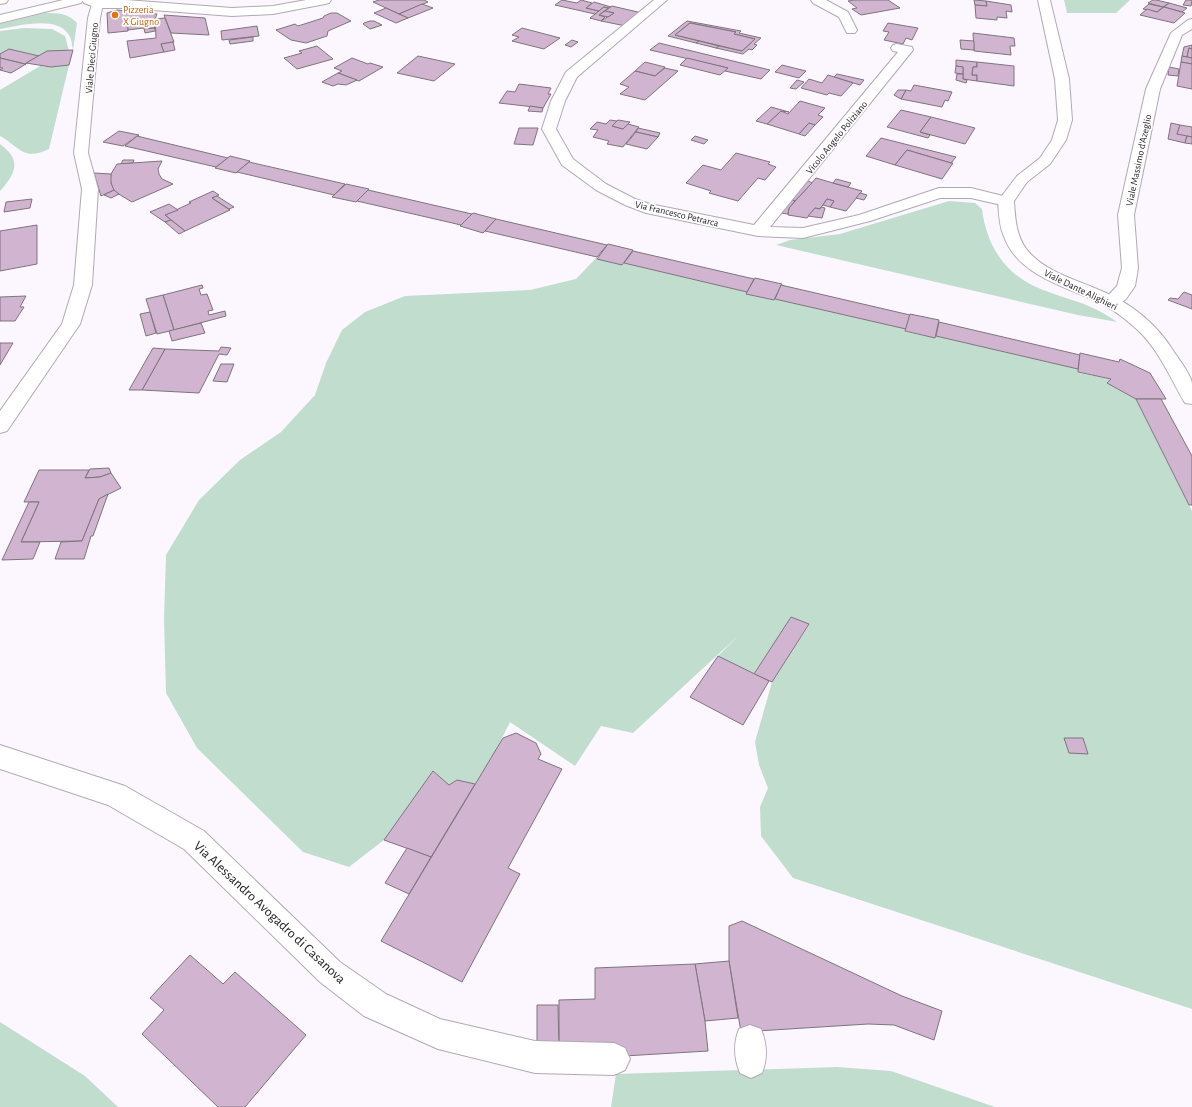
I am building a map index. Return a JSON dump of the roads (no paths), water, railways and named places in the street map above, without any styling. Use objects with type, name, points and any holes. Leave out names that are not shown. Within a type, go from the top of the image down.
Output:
[{"type":"street","points":[[2,14],[32,0]]},
{"type":"street","points":[[2,14],[77,0]]},
{"type":"street","points":[[92,2],[125,2],[232,12],[273,10],[325,0]]},
{"type":"street","name":"Via Francesco Petrarca","points":[[661,0],[571,75],[558,101],[548,129],[567,162],[601,187],[630,202],[646,208],[758,231],[803,233],[864,218],[939,193],[971,193],[1006,201]]},
{"type":"street","points":[[817,0],[844,15],[851,30]]},
{"type":"street","points":[[1006,201],[1022,179],[1045,161],[1059,140],[1065,120],[1062,79],[1044,0]]},
{"type":"street","name":"Viale Dieci Giugno","points":[[0,426],[71,324],[83,285],[90,189],[80,153],[86,111],[94,18],[92,2]]},
{"type":"street","name":"Viale Massimo d'Azeglio","points":[[1111,302],[1120,295],[1126,286],[1130,268],[1126,215],[1153,89],[1177,33],[1192,23]]},
{"type":"street","name":"Vicolo Angelo Poliziano","points":[[758,231],[907,50],[896,48]]},
{"type":"street","name":"Viale Dante Alighieri","points":[[1006,201],[1008,227],[1013,240],[1022,255],[1038,268],[1060,280],[1111,302],[1140,321],[1153,334],[1192,398]]},
{"type":"street","name":"Via Alessandro Avogadro di Casanova","points":[[0,757],[116,794],[194,840],[330,972],[375,1005],[438,1034],[535,1057],[614,1058]]},
{"type":"place","name":"Pizzeria X Giugno","points":[[115,15]]}]
